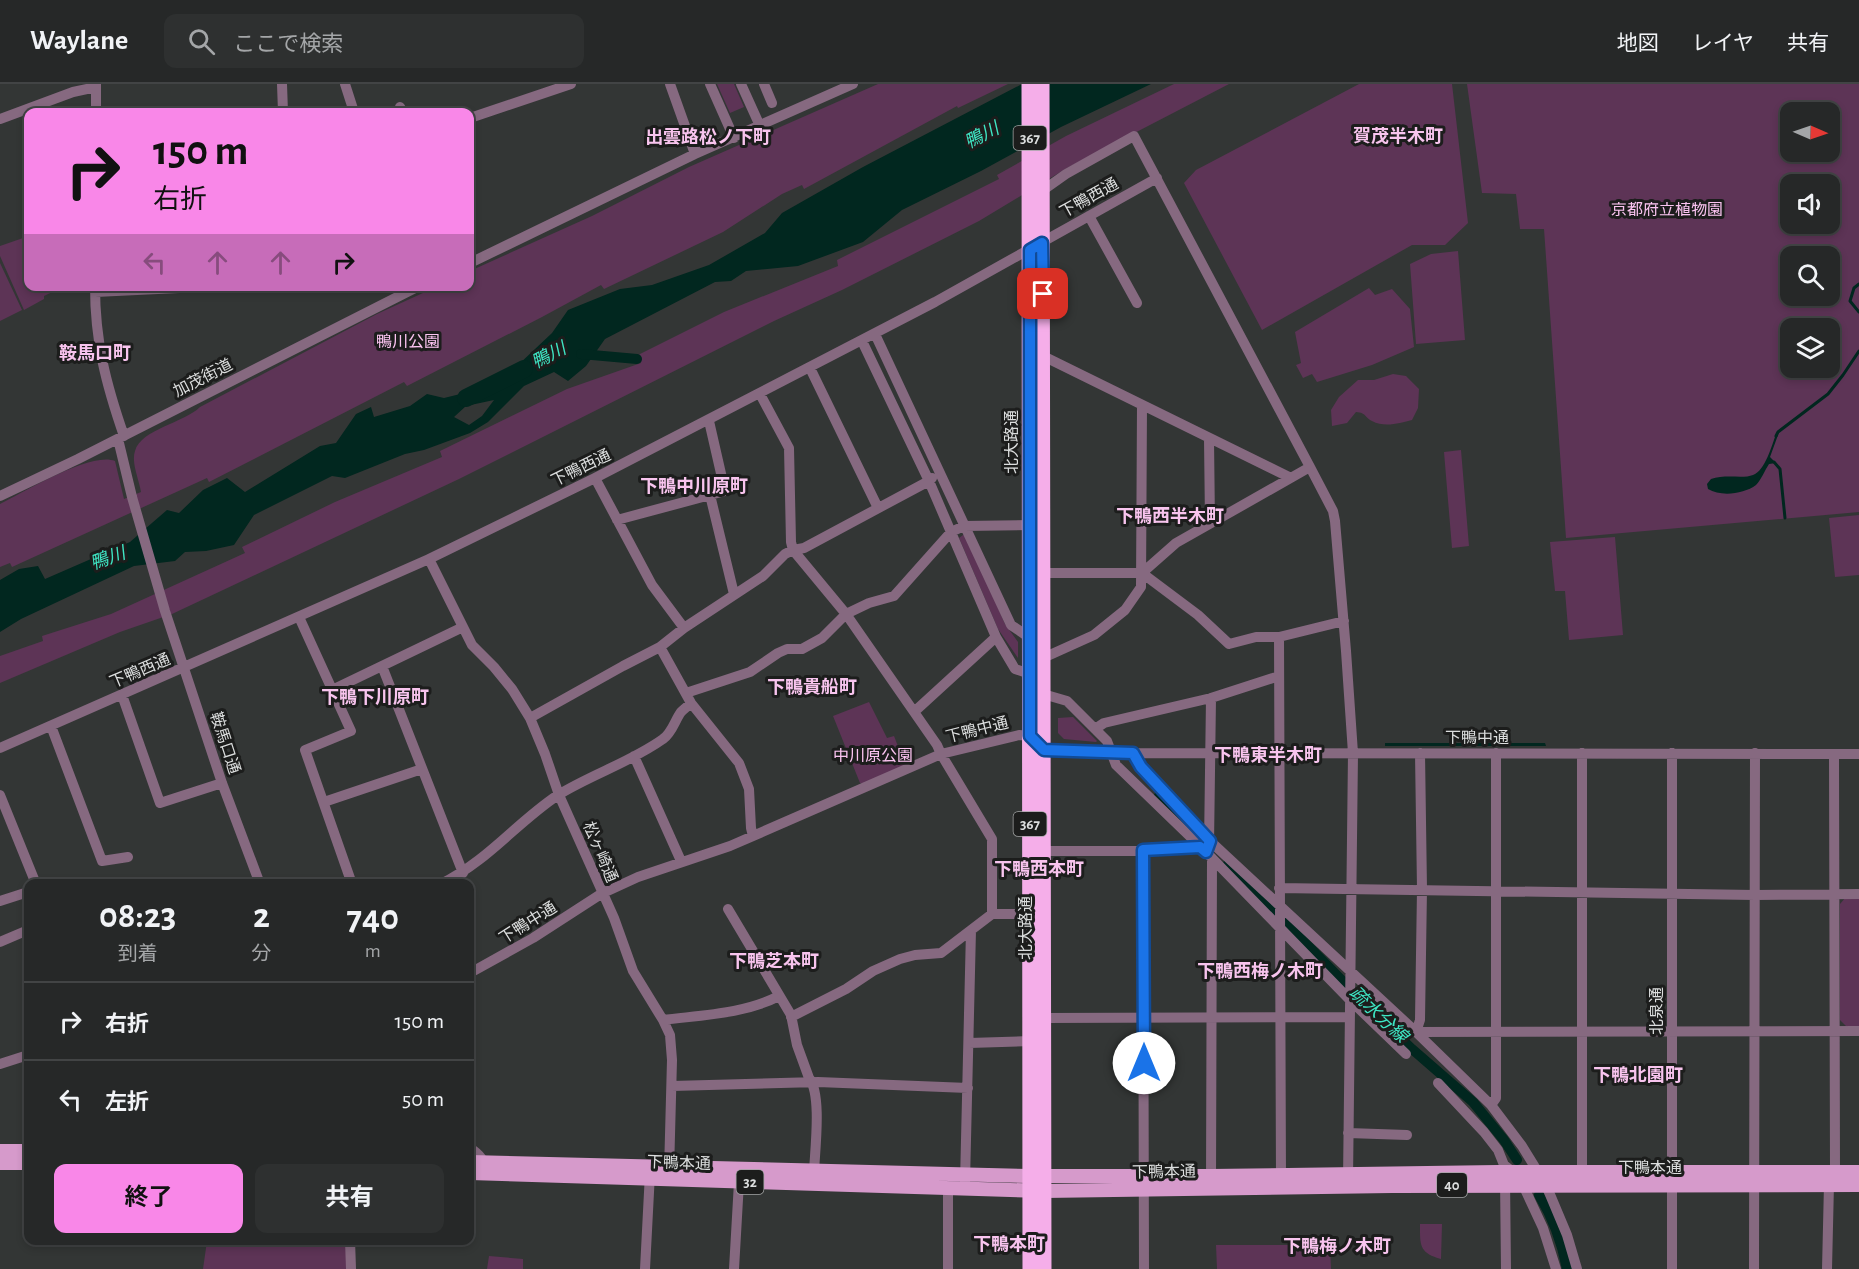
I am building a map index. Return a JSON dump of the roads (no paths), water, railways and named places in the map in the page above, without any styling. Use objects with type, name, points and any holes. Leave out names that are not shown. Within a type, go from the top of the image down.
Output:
[{"type":"highway","name":"北大路通","points":[[1029,84],[1038,189]]},
{"type":"highway","name":"北大路通","points":[[1042,84],[1030,525],[1030,1041],[1044,1269]]},
{"type":"highway","name":"北大路通","points":[[1030,1269],[1037,1184],[1044,1018],[1043,356],[1036,246]]},
{"type":"main road","points":[[0,1151],[24,1151]]},
{"type":"main road","points":[[0,1163],[24,1163]]},
{"type":"main road","name":"下鴨本通","points":[[479,1169],[650,1173],[814,1172],[1037,1184],[1281,1182],[1537,1172],[1582,1172],[1672,1178]]},
{"type":"main road","name":"下鴨本通","points":[[669,1173],[739,1182],[948,1188],[965,1181]]},
{"type":"main road","name":"下鴨本通","points":[[1507,1173],[1523,1185],[1546,1185],[1672,1178],[1832,1178],[1859,1173]]},
{"type":"main road","name":"下鴨本通","points":[[1832,1178],[1859,1185]]},
{"type":"street","points":[[282,84],[283,108]]},
{"type":"street","points":[[345,84],[353,108]]},
{"type":"street","points":[[474,117],[571,84]]},
{"type":"street","points":[[670,84],[695,154]]},
{"type":"street","points":[[710,84],[734,138]]},
{"type":"street","points":[[741,84],[760,126]]},
{"type":"street","points":[[764,84],[772,103]]},
{"type":"street","points":[[474,261],[695,154],[853,84]]},
{"type":"street","points":[[27,108],[96,86],[96,108]]},
{"type":"street","points":[[0,118],[24,109]]},
{"type":"street","points":[[1038,189],[1134,136],[1333,511],[1344,621],[1353,753],[1348,1180]]},
{"type":"street","name":"下鴨西通","points":[[0,748],[429,560],[709,421],[862,341],[1157,178]]},
{"type":"street","points":[[1089,216],[1137,303]]},
{"type":"street","points":[[95,291],[97,327],[104,375],[121,437]]},
{"type":"street","name":"加茂街道","points":[[0,496],[121,437],[402,291]]},
{"type":"street","points":[[875,334],[1011,625],[1030,638]]},
{"type":"street","points":[[862,341],[928,481],[996,637],[1016,669],[1030,674]]},
{"type":"street","points":[[1043,356],[1289,477]]},
{"type":"street","points":[[810,368],[878,508]]},
{"type":"street","points":[[760,394],[789,448],[791,542],[794,550],[846,614],[937,745],[992,839],[992,914]]},
{"type":"street","points":[[1043,658],[1094,635],[1125,610],[1141,587],[1142,405]]},
{"type":"street","points":[[617,520],[725,491],[709,421]]},
{"type":"street","name":"鞍馬口通","points":[[121,437],[132,497],[165,611],[222,783],[258,879]]},
{"type":"street","points":[[1209,439],[1210,523]]},
{"type":"street","points":[[1142,573],[1176,543],[1310,467]]},
{"type":"street","points":[[530,718],[660,647],[684,628],[764,576],[785,554],[804,548],[928,481],[938,470]]},
{"type":"street","points":[[595,478],[652,585],[684,628]]},
{"type":"street","points":[[710,495],[734,594]]},
{"type":"street","points":[[451,879],[464,873],[559,795],[666,737],[689,698],[750,672],[787,649],[802,649],[822,638],[846,614],[869,603],[894,596],[951,532],[964,526],[1030,525]]},
{"type":"street","name":"松ヶ崎通","points":[[429,560],[472,645],[512,689],[530,718],[559,795],[601,894],[614,918],[633,971],[670,1035],[672,1086],[669,1173]]},
{"type":"street","points":[[1043,573],[1142,573],[1198,615],[1229,644],[1256,637],[1279,637],[1344,621]]},
{"type":"street","points":[[299,617],[351,731],[305,750],[350,879]]},
{"type":"street","points":[[332,690],[463,627]]},
{"type":"street","points":[[914,712],[996,637]]},
{"type":"street","points":[[1279,637],[1281,1182]]},
{"type":"street","points":[[660,647],[689,698],[739,763],[749,789],[753,836]]},
{"type":"street","points":[[382,666],[464,873]]},
{"type":"street","points":[[1095,729],[1104,723],[1210,698],[1279,676]]},
{"type":"street","points":[[1043,694],[1066,700],[1107,741],[1116,765],[1207,850],[1279,905],[1491,1105],[1522,1146],[1546,1185],[1567,1235],[1577,1269]]},
{"type":"street","points":[[122,695],[160,802],[222,783]]},
{"type":"street","points":[[1210,698],[1207,850],[1211,1018],[1211,1182]]},
{"type":"street","points":[[51,726],[102,861],[128,857]]},
{"type":"street","name":"下鴨中通","points":[[474,971],[533,938],[601,894],[638,877],[730,846],[941,754],[1019,735],[1030,736],[1044,750],[1112,753],[1859,754]]},
{"type":"street","points":[[1133,753],[1141,767],[1207,850],[1279,928],[1406,1054]]},
{"type":"street","points":[[1416,1032],[1420,1020],[1422,890],[1420,753]]},
{"type":"street","points":[[1491,1105],[1496,1098],[1496,753]]},
{"type":"street","points":[[1582,753],[1582,1172]]},
{"type":"street","name":"北泉通","points":[[1672,753],[1672,1269]]},
{"type":"street","points":[[1754,1269],[1755,753]]},
{"type":"street","points":[[1827,1269],[1832,1178],[1835,1031],[1834,754]]},
{"type":"street","points":[[634,756],[681,861]]},
{"type":"street","points":[[324,802],[422,770]]},
{"type":"street","points":[[0,795],[34,879]]},
{"type":"street","points":[[1143,850],[1144,1269]]},
{"type":"street","points":[[1044,851],[1207,850]]},
{"type":"street","points":[[1279,888],[1755,895],[1859,894]]},
{"type":"street","points":[[0,901],[24,893]]},
{"type":"street","points":[[728,909],[791,1017],[797,1045],[812,1082],[817,1104],[814,1172]]},
{"type":"street","points":[[791,1017],[846,989],[873,971],[915,955],[941,953],[992,914],[1030,914]]},
{"type":"street","points":[[965,1181],[971,930]]},
{"type":"street","points":[[0,942],[24,932]]},
{"type":"street","points":[[663,1020],[762,1005],[779,996]]},
{"type":"street","points":[[1044,1018],[1349,1017]]},
{"type":"street","points":[[1416,1032],[1859,1031]]},
{"type":"street","points":[[969,1043],[1030,1041]]},
{"type":"street","points":[[0,1064],[24,1056]]},
{"type":"street","points":[[672,1086],[812,1082],[968,1088]]},
{"type":"street","points":[[1438,1083],[1498,1150],[1507,1173],[1506,1269]]},
{"type":"street","points":[[1348,1133],[1407,1135]]},
{"type":"street","points":[[474,1151],[479,1169]]},
{"type":"street","points":[[645,1269],[650,1173]]},
{"type":"street","points":[[734,1269],[739,1182]]},
{"type":"street","points":[[1523,1185],[1543,1228],[1556,1269]]},
{"type":"street","points":[[948,1188],[948,1269]]},
{"type":"street","points":[[351,1245],[351,1269]]},
{"type":"water","points":[[1022,84],[1151,84],[1061,127],[981,171],[902,210],[863,242],[798,266],[746,271],[731,281],[715,282],[605,339],[586,366],[568,381],[554,372],[524,386],[488,422],[470,433],[424,450],[405,454],[345,478],[332,476],[254,515],[234,545],[206,551],[185,552],[175,561],[134,566],[21,619],[0,632],[0,580],[19,569],[38,566],[45,579],[130,542],[167,510],[179,513],[203,490],[227,478],[245,492],[320,446],[336,443],[356,414],[371,407],[374,417],[410,406],[427,394],[444,398],[497,385],[552,333],[568,310],[620,289],[652,285],[709,265],[765,233],[782,213],[863,167]],"holes":[[[494,400],[482,416],[469,425],[454,417],[466,406]]]},
{"type":"water","points":[[1776,434],[1778,435],[1770,457],[1776,463],[1769,464],[1756,485],[1745,491],[1732,493],[1719,493],[1708,489],[1707,484],[1711,479],[1749,476],[1757,473],[1768,457]]},
{"type":"water","points":[[1385,743],[1545,743],[1546,746],[1385,746]]},
{"type":"waterway","points":[[1859,284],[1854,288],[1850,301],[1859,312]]},
{"type":"waterway","points":[[1776,436],[1778,432],[1828,394],[1859,351]]},
{"type":"waterway","name":"疏水分線","points":[[581,354],[637,359]]},
{"type":"waterway","name":"鴨川","points":[[466,398],[524,369]]},
{"type":"waterway","points":[[1774,462],[1780,469],[1785,518]]},
{"type":"waterway","name":"疏水分線","points":[[1159,796],[1185,821]]},
{"type":"waterway","name":"疏水分線","points":[[1228,864],[1363,1002],[1412,1049],[1473,1102],[1517,1160]]},
{"type":"waterway","name":"疏水分線","points":[[1539,1195],[1556,1231],[1567,1269]]},
{"type":"district","name":"賀茂半木町","points":[[1398,137]]},
{"type":"district","name":"出雲路松ノ下町","points":[[708,138]]},
{"type":"district","name":"鞍馬口町","points":[[95,354]]},
{"type":"district","name":"下鴨中川原町","points":[[694,487]]},
{"type":"district","name":"下鴨西半木町","points":[[1170,517]]},
{"type":"district","name":"下鴨貴船町","points":[[812,688]]},
{"type":"district","name":"下鴨下川原町","points":[[375,698]]},
{"type":"district","name":"下鴨東半木町","points":[[1268,756]]},
{"type":"district","name":"下鴨西本町","points":[[1039,870]]},
{"type":"district","name":"下鴨芝本町","points":[[774,962]]},
{"type":"district","name":"下鴨西梅ノ木町","points":[[1260,972]]},
{"type":"district","name":"下鴨北園町","points":[[1638,1076]]},
{"type":"district","name":"下鴨本町","points":[[1009,1245]]},
{"type":"district","name":"下鴨梅ノ木町","points":[[1337,1247]]},
{"type":"park label","name":"京都府立植物園","points":[[1667,210]]},
{"type":"park label","name":"鴨川公園","points":[[408,342]]},
{"type":"park label","name":"中川原公園","points":[[873,756]]}]
